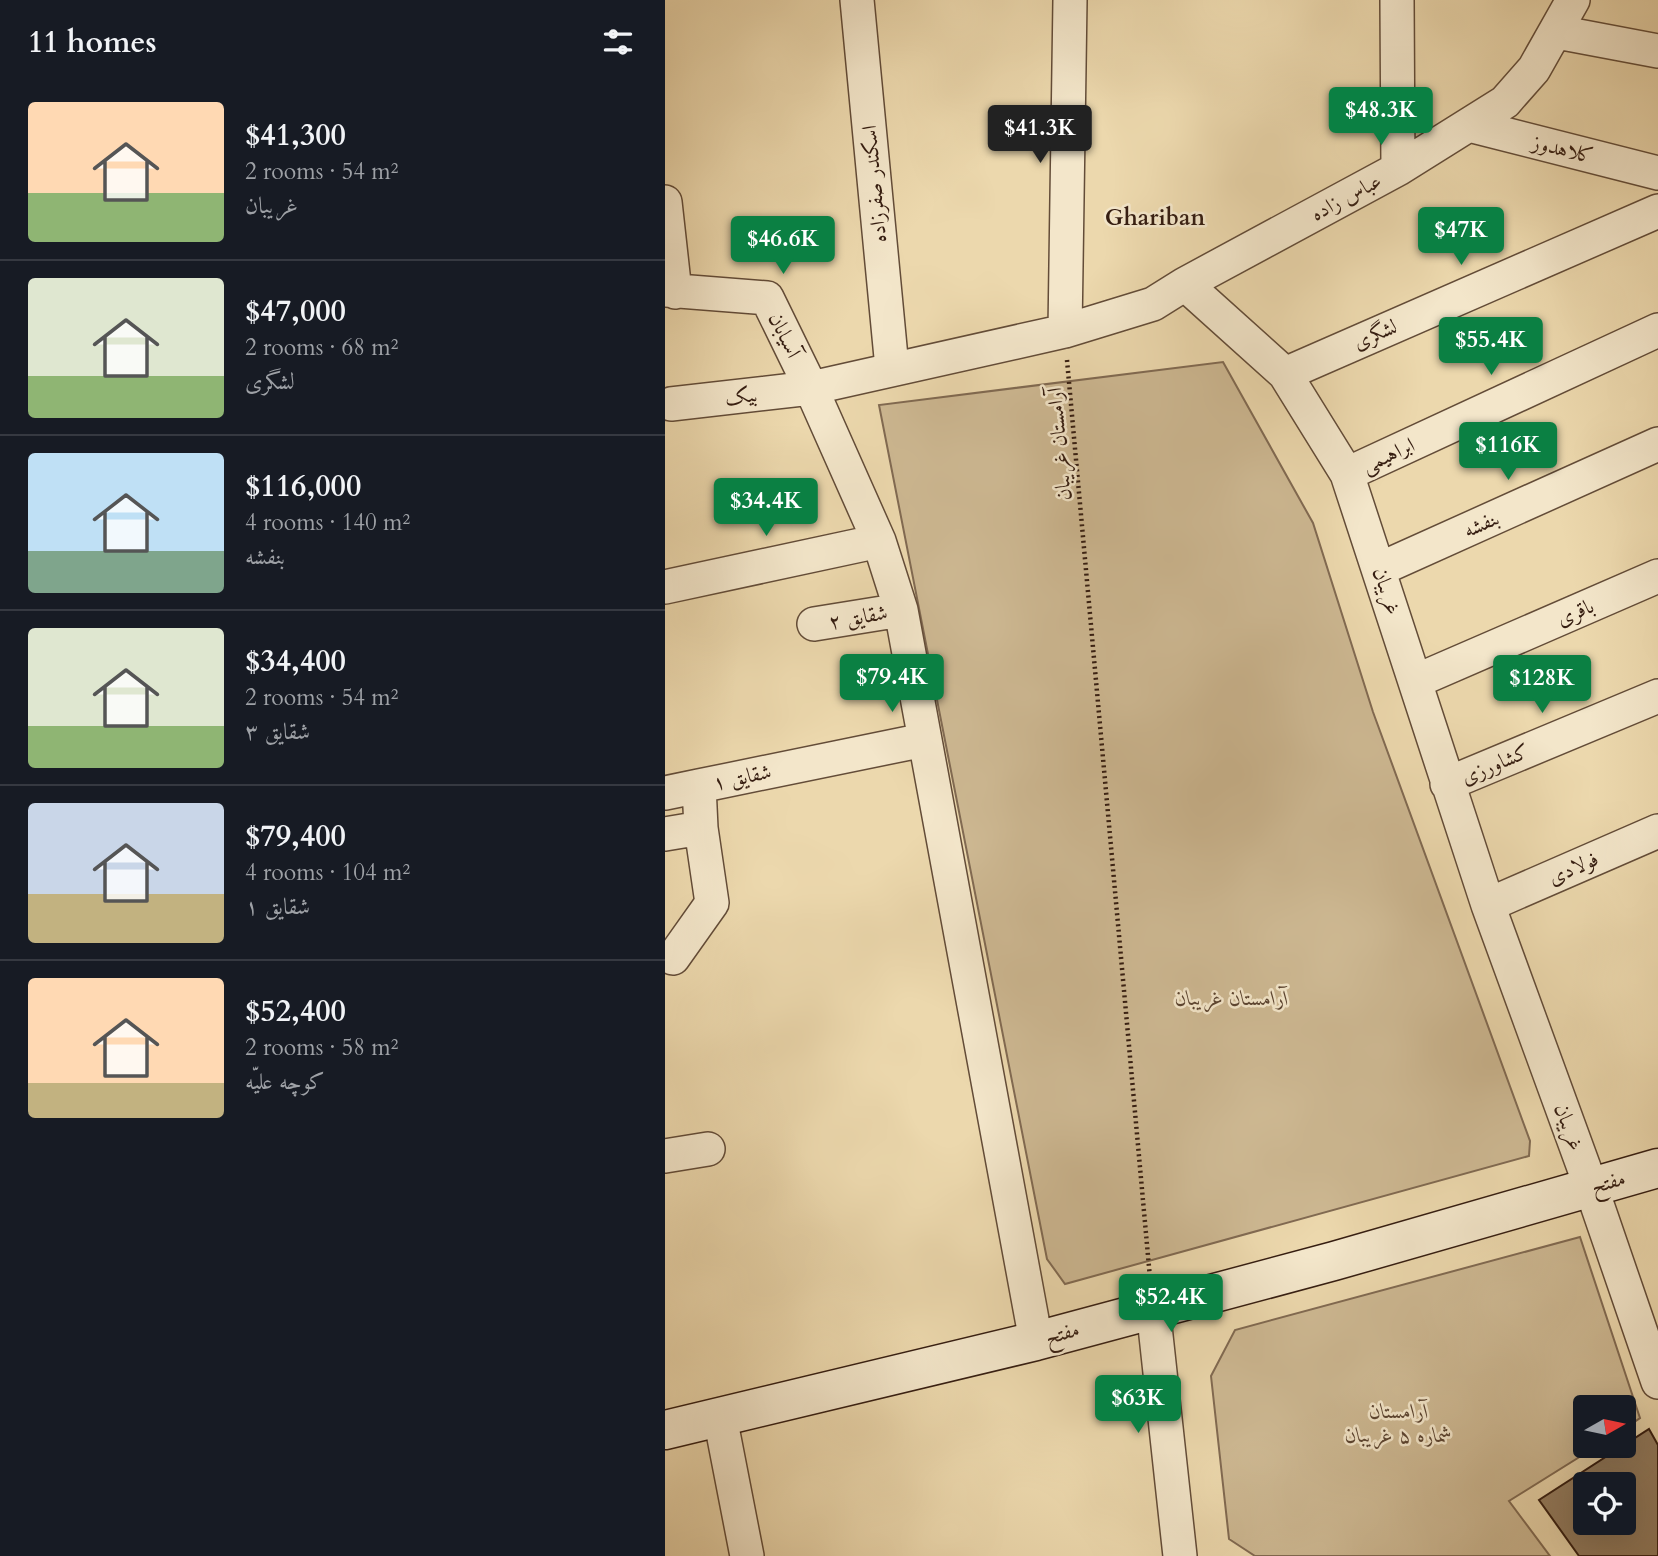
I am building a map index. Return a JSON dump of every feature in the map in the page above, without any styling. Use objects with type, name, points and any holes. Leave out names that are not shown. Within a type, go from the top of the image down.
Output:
[{"type":"main road","name":"مفتح","points":[[665,1430],[1036,1341],[1334,1261],[1658,1168]]},
{"type":"street","name":"اسکندر صفرزاده","points":[[857,0],[891,368]]},
{"type":"street","points":[[1070,0],[1065,331],[1153,304],[1185,284]]},
{"type":"street","points":[[1397,0],[1398,169]]},
{"type":"street","name":"عباس زاده","points":[[1185,284],[1398,169],[1505,102],[1534,69],[1573,0]]},
{"type":"street","points":[[1557,32],[1658,51]]},
{"type":"street","name":"کلاهدوز","points":[[1469,125],[1658,173]]},
{"type":"street","points":[[665,202],[670,291]]},
{"type":"street","name":"لشگری","points":[[1285,374],[1658,211]]},
{"type":"street","name":"غریبان","points":[[1185,284],[1285,374],[1347,474],[1488,905],[1591,1187],[1658,1382]]},
{"type":"street","name":"آسیابان","points":[[670,291],[767,298],[811,388]]},
{"type":"street","name":"ابراهیمی","points":[[1347,474],[1658,330]]},
{"type":"street","name":"بیک","points":[[671,404],[811,388],[1065,331]]},
{"type":"street","points":[[811,388],[879,541],[901,610],[1036,1341]]},
{"type":"street","name":"بنفشه","points":[[1380,569],[1658,444]]},
{"type":"street","points":[[665,587],[879,541]]},
{"type":"street","name":"باقری","points":[[1416,681],[1658,576]]},
{"type":"street","name":"شقایق ۲","points":[[814,624],[901,610]]},
{"type":"street","name":"کشاورزی","points":[[1447,784],[1658,696]]},
{"type":"street","name":"شقایق ۱","points":[[673,958],[712,903],[701,828],[699,786],[924,740]]},
{"type":"street","points":[[665,793],[699,786]]},
{"type":"street","points":[[665,834],[701,828]]},
{"type":"street","name":"فولادی","points":[[1488,905],[1658,831]]},
{"type":"street","points":[[665,1156],[708,1149]]},
{"type":"street","points":[[1153,1308],[1180,1556]]},
{"type":"street","points":[[720,1417],[747,1556]]},
{"type":"path","name":"آرامستان غریبان","points":[[1065,331],[1153,1308]]},
{"type":"green space","name":"آرامستان غریبان","points":[[1223,362],[1313,523],[1373,712],[1530,1141],[1529,1156],[1065,1284],[1047,1259],[879,405]]},
{"type":"green space","name":"آرامستان شماره ۵ غریبان","points":[[1580,1237],[1632,1395],[1573,1395],[1573,1458],[1578,1458],[1509,1501],[1550,1556],[1255,1556],[1229,1539],[1211,1376],[1235,1330]]},
{"type":"building","points":[[1649,1429],[1658,1445],[1658,1556],[1579,1556],[1539,1500],[1573,1478],[1573,1535],[1636,1535],[1636,1472],[1582,1472],[1604,1458],[1636,1458],[1636,1437]]},
{"type":"district","name":"Ghariban","points":[[1155,217]]}]
